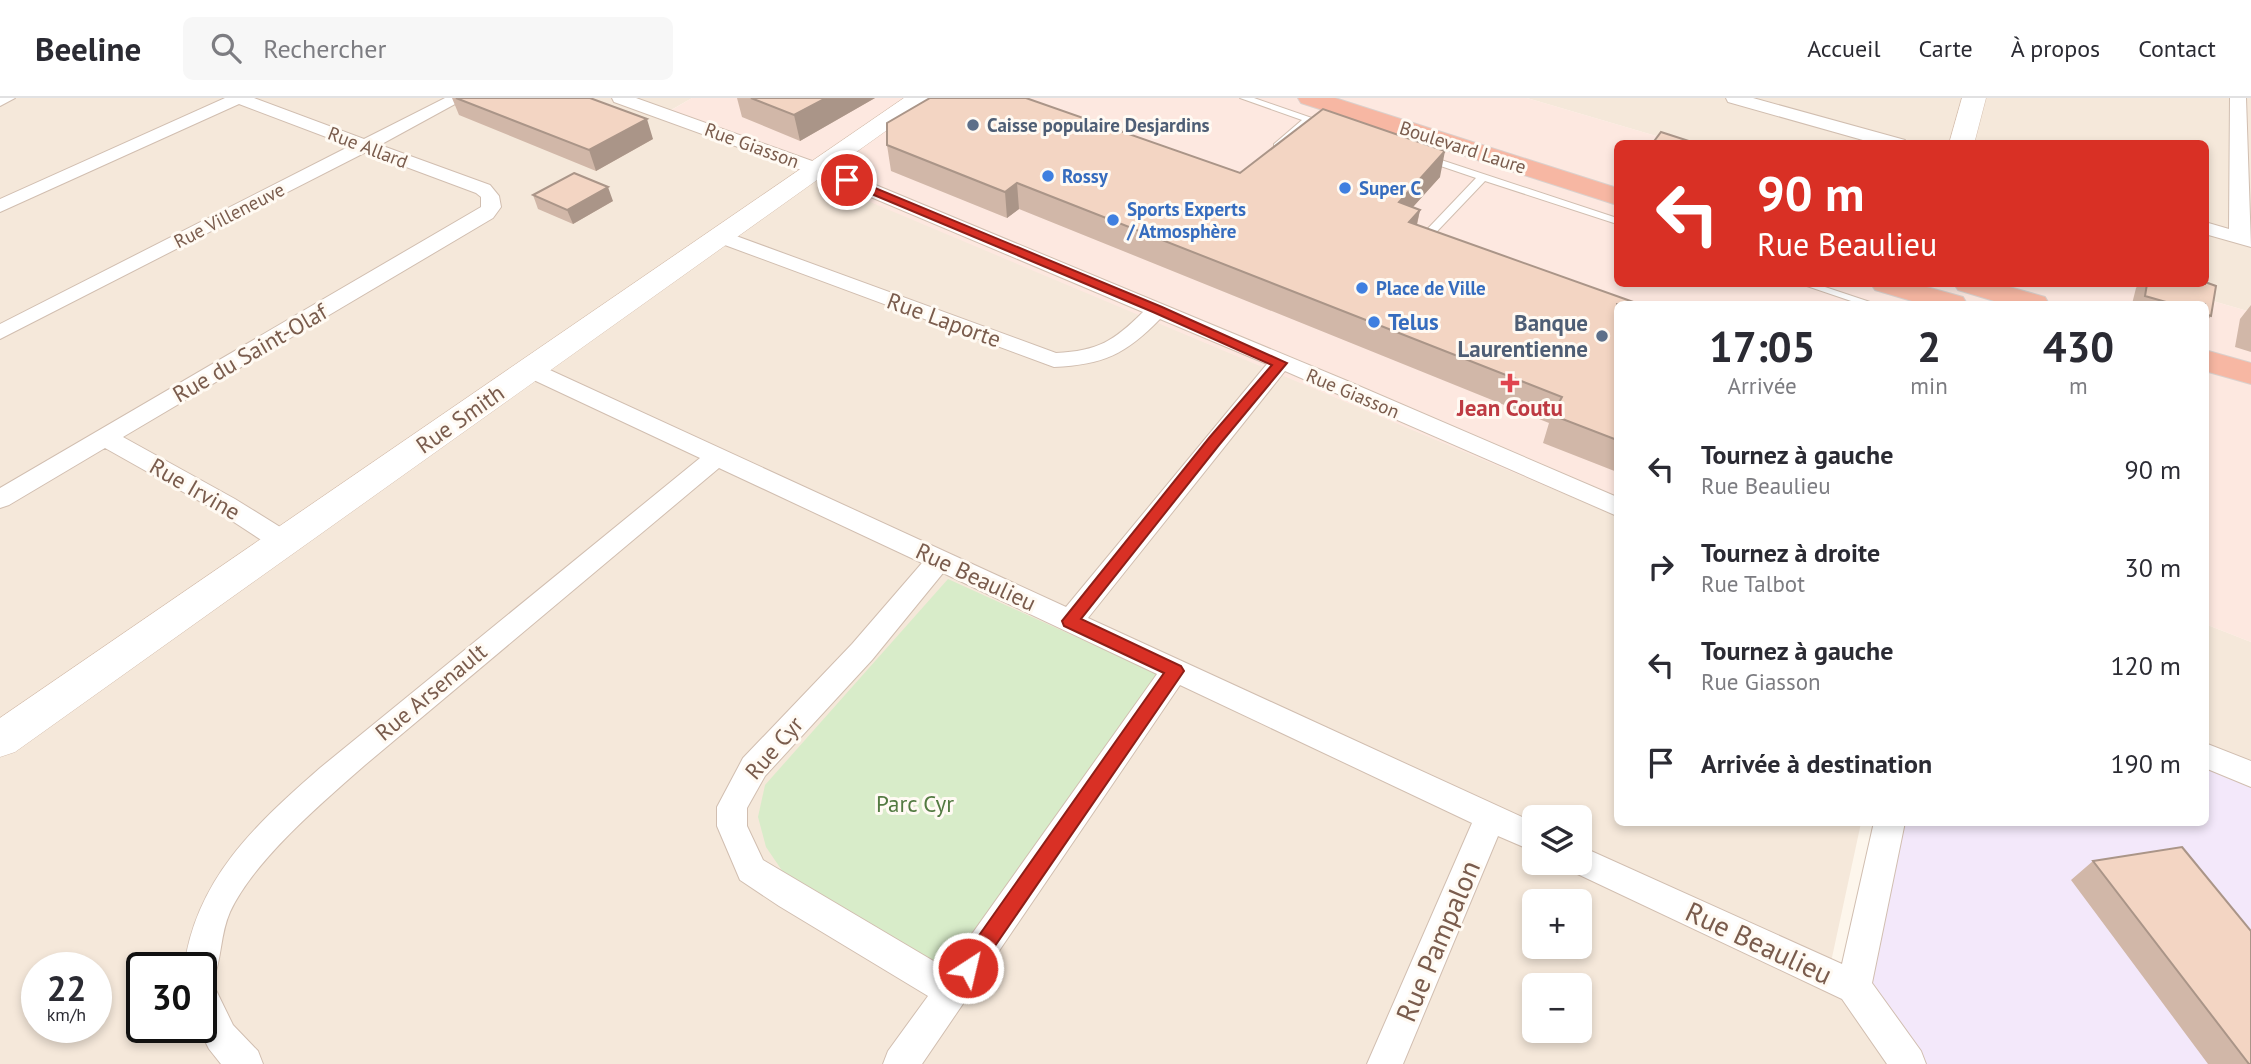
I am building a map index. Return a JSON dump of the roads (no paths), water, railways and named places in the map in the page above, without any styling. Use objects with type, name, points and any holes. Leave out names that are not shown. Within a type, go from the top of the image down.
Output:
[{"type":"highway","name":"Boulevard Laure","points":[[1377,98],[1614,172]]},
{"type":"highway","name":"Boulevard Laure","points":[[1310,108],[1421,145],[1614,196]]},
{"type":"highway","points":[[1895,287],[1942,301]]},
{"type":"highway","points":[[1979,287],[2024,301]]},
{"type":"highway","points":[[2209,361],[2251,374]]},
{"type":"highway","points":[[2209,387],[2251,401]]},
{"type":"street","points":[[0,101],[7,98]]},
{"type":"street","points":[[0,206],[239,98]]},
{"type":"street","name":"Rue Allard","points":[[239,98],[484,190],[492,201]]},
{"type":"street","name":"Rue Villeneuve","points":[[0,332],[458,98]]},
{"type":"street","name":"Rue Giasson","points":[[620,98],[779,154],[1158,309],[1614,506]]},
{"type":"street","name":"Rue Smith","points":[[0,740],[920,98]]},
{"type":"street","points":[[1734,98],[1885,140]]},
{"type":"street","points":[[1962,140],[1974,98]]},
{"type":"street","points":[[2209,229],[2245,239],[2238,98]]},
{"type":"street","name":"Rue du Saint-Olaf","points":[[0,499],[486,214],[492,201]]},
{"type":"street","name":"Rue Laporte","points":[[721,237],[1055,360],[1090,359],[1107,353],[1126,342],[1158,309]]},
{"type":"street","points":[[1070,621],[1280,363]]},
{"type":"street","name":"Rue Beaulieu","points":[[531,370],[1522,832]]},
{"type":"street","name":"Rue Irvine","points":[[106,438],[226,505],[284,542]]},
{"type":"street","name":"Rue Arsenault","points":[[204,952],[207,930],[222,895],[280,825],[483,647],[717,457]]},
{"type":"street","name":"Rue Cyr","points":[[939,560],[862,652],[754,767],[732,807],[732,826],[751,870],[790,896],[952,991]]},
{"type":"street","points":[[901,1064],[1175,671]]},
{"type":"street","points":[[2209,757],[2251,774]]},
{"type":"street","name":"Rue Pampalon","points":[[1385,1064],[1490,818]]},
{"type":"street","points":[[1854,987],[1889,826]]},
{"type":"street","name":"Rue Beaulieu","points":[[1592,866],[1854,987],[1908,1064]]},
{"type":"street","points":[[217,1029],[221,1037],[246,1064]]},
{"type":"lane","points":[[1245,98],[1310,108],[1335,128]]},
{"type":"lane","points":[[1266,155],[1310,108]]},
{"type":"lane","points":[[1421,145],[1483,177],[1614,220]]},
{"type":"lane","points":[[1429,246],[1418,243],[1483,177]]},
{"type":"lane","points":[[1816,287],[1860,301]]},
{"type":"place","name":"Caisse populaire Desjardins","points":[[973,125]]},
{"type":"place","name":"Rossy","points":[[1048,176]]},
{"type":"place","name":"Super C","points":[[1345,188]]},
{"type":"place","name":"Sports Experts / Atmosphère","points":[[1113,220]]},
{"type":"place","name":"Place de Ville","points":[[1362,288]]},
{"type":"place","name":"Telus","points":[[1374,322]]},
{"type":"place","name":"Banque Laurentienne","points":[[1602,336]]},
{"type":"place","name":"Jean Coutu","points":[[1510,383]]},
{"type":"park label","name":"Parc Cyr","points":[[915,804]]}]
